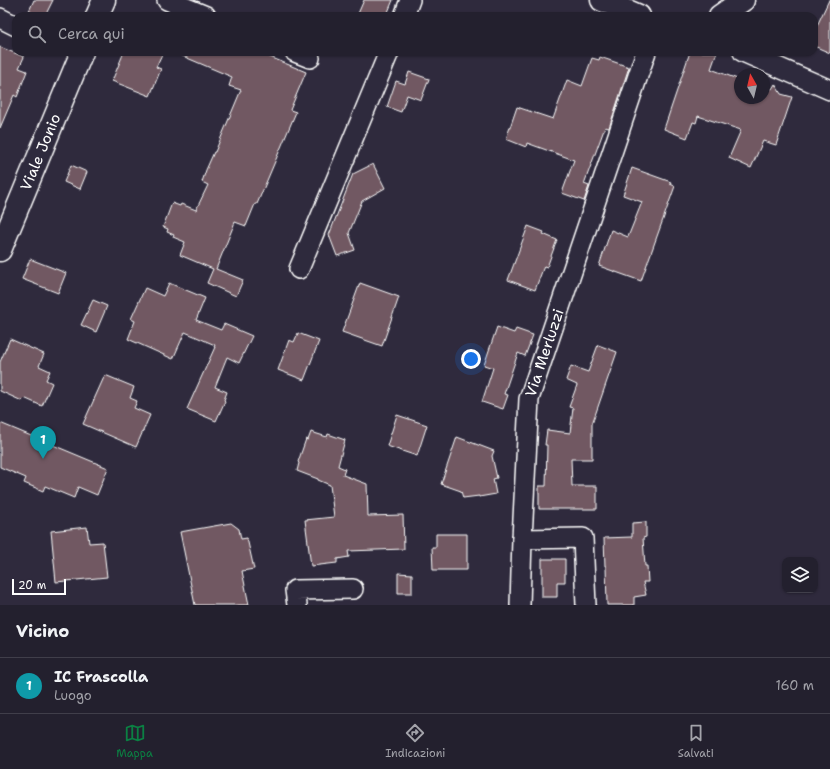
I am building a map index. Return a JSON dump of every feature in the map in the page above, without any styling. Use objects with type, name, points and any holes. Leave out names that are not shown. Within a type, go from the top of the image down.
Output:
[{"type":"street","points":[[99,12],[104,0]]},
{"type":"street","points":[[167,0],[196,12]]},
{"type":"street","points":[[406,12],[410,0]]},
{"type":"street","points":[[602,0],[630,12]]},
{"type":"street","points":[[726,12],[743,0]]},
{"type":"street","points":[[0,18],[12,24]]},
{"type":"street","name":"Viale Jonio","points":[[0,250],[78,56]]},
{"type":"street","points":[[299,270],[387,56]]},
{"type":"street","name":"Via Merluzzi","points":[[520,605],[529,399],[645,56]]},
{"type":"street","points":[[752,56],[830,90]]},
{"type":"street","points":[[522,539],[583,538],[586,605]]},
{"type":"street","points":[[297,605],[295,590],[353,589]]},
{"type":"building","points":[[34,0],[53,0],[47,12],[29,11]]},
{"type":"building","points":[[364,0],[393,0],[388,12],[359,12]]},
{"type":"building","points":[[830,0],[830,53],[818,48],[818,23]]},
{"type":"building","points":[[0,47],[12,52],[12,56],[24,57],[19,68],[27,71],[17,97],[14,95],[0,128]]},
{"type":"building","points":[[122,56],[161,56],[156,67],[161,69],[150,96],[112,81]]},
{"type":"building","points":[[182,56],[268,56],[306,72],[290,110],[296,112],[257,204],[255,204],[246,226],[235,222],[216,269],[243,280],[236,296],[207,283],[213,269],[180,255],[185,242],[173,237],[174,235],[167,232],[168,229],[163,227],[172,203],[180,206],[181,204],[196,210],[208,185],[202,182],[206,170],[241,90],[229,86],[232,77]]},
{"type":"building","points":[[689,56],[716,56],[711,69],[734,78],[734,104],[770,104],[770,88],[772,89],[775,84],[781,94],[792,97],[776,145],[763,141],[751,168],[729,158],[741,130],[698,116],[696,123],[693,122],[687,138],[664,129]]},
{"type":"building","points":[[600,57],[629,67],[609,128],[605,127],[584,184],[589,186],[584,201],[562,193],[574,160],[527,143],[526,147],[506,139],[517,107],[553,119],[567,80],[582,86],[592,58],[599,60]]},
{"type":"building","points":[[409,72],[429,79],[421,100],[407,95],[401,112],[387,107],[396,81],[405,84]]},
{"type":"building","points":[[373,164],[385,188],[362,201],[349,233],[355,250],[337,256],[329,235],[353,174]]},
{"type":"building","points":[[71,165],[87,172],[80,189],[64,182]]},
{"type":"building","points":[[632,168],[671,182],[670,184],[675,186],[641,281],[599,266],[611,230],[628,237],[642,202],[623,195]]},
{"type":"building","points":[[528,226],[544,232],[543,234],[557,240],[547,267],[544,266],[535,290],[508,280]]},
{"type":"building","points":[[30,259],[66,273],[58,293],[22,279]]},
{"type":"building","points":[[169,283],[205,298],[196,320],[221,330],[224,324],[252,336],[239,363],[227,357],[215,387],[227,392],[225,401],[216,421],[187,409],[215,345],[185,332],[173,359],[128,339],[135,321],[131,319],[145,288],[163,296]]},
{"type":"building","points":[[360,283],[399,297],[382,346],[342,332]]},
{"type":"building","points":[[93,300],[107,306],[96,332],[81,325]]},
{"type":"building","points":[[497,327],[514,333],[516,329],[533,335],[525,356],[518,353],[504,394],[508,395],[503,409],[482,402],[493,368],[484,365]]},
{"type":"building","points":[[298,333],[319,341],[304,380],[278,370],[289,340],[294,342]]},
{"type":"building","points":[[10,339],[44,354],[39,366],[50,371],[46,380],[52,383],[42,406],[24,398],[22,401],[0,391],[0,362]]},
{"type":"building","points":[[598,345],[617,352],[592,424],[592,459],[571,459],[572,486],[597,486],[597,509],[539,509],[539,486],[546,486],[547,445],[545,445],[547,430],[570,433],[573,408],[569,407],[577,385],[566,380],[571,366],[588,372]]},
{"type":"building","points":[[105,375],[134,387],[130,398],[137,401],[134,408],[150,415],[136,447],[83,424]]},
{"type":"building","points":[[397,415],[427,425],[417,456],[387,446]]},
{"type":"building","points":[[0,423],[108,468],[97,495],[78,487],[74,498],[45,486],[43,491],[24,483],[26,478],[0,467]]},
{"type":"building","points":[[311,432],[327,437],[328,434],[345,440],[338,466],[345,469],[343,475],[367,484],[368,516],[403,515],[404,549],[348,551],[349,557],[337,559],[337,563],[311,566],[305,520],[334,517],[330,485],[297,471],[298,462],[306,439],[308,440]]},
{"type":"building","points":[[457,437],[494,451],[492,456],[497,478],[493,479],[496,494],[463,498],[461,491],[441,484]]},
{"type":"building","points":[[646,522],[646,537],[643,538],[648,582],[643,582],[646,595],[634,597],[634,605],[607,605],[604,538],[632,537],[632,523]]},
{"type":"building","points":[[231,523],[239,529],[241,539],[247,538],[254,569],[242,571],[249,605],[195,605],[180,532]]},
{"type":"building","points":[[87,527],[89,543],[103,542],[107,577],[56,582],[51,531]]},
{"type":"building","points":[[436,534],[467,534],[467,570],[433,570],[432,547],[436,547]]},
{"type":"building","points":[[542,559],[565,559],[565,582],[557,582],[557,597],[542,597]]},
{"type":"building","points":[[398,573],[412,574],[412,593],[398,593]]},
{"type":"place","name":"IC Frascolla","points":[[43,459]]}]
